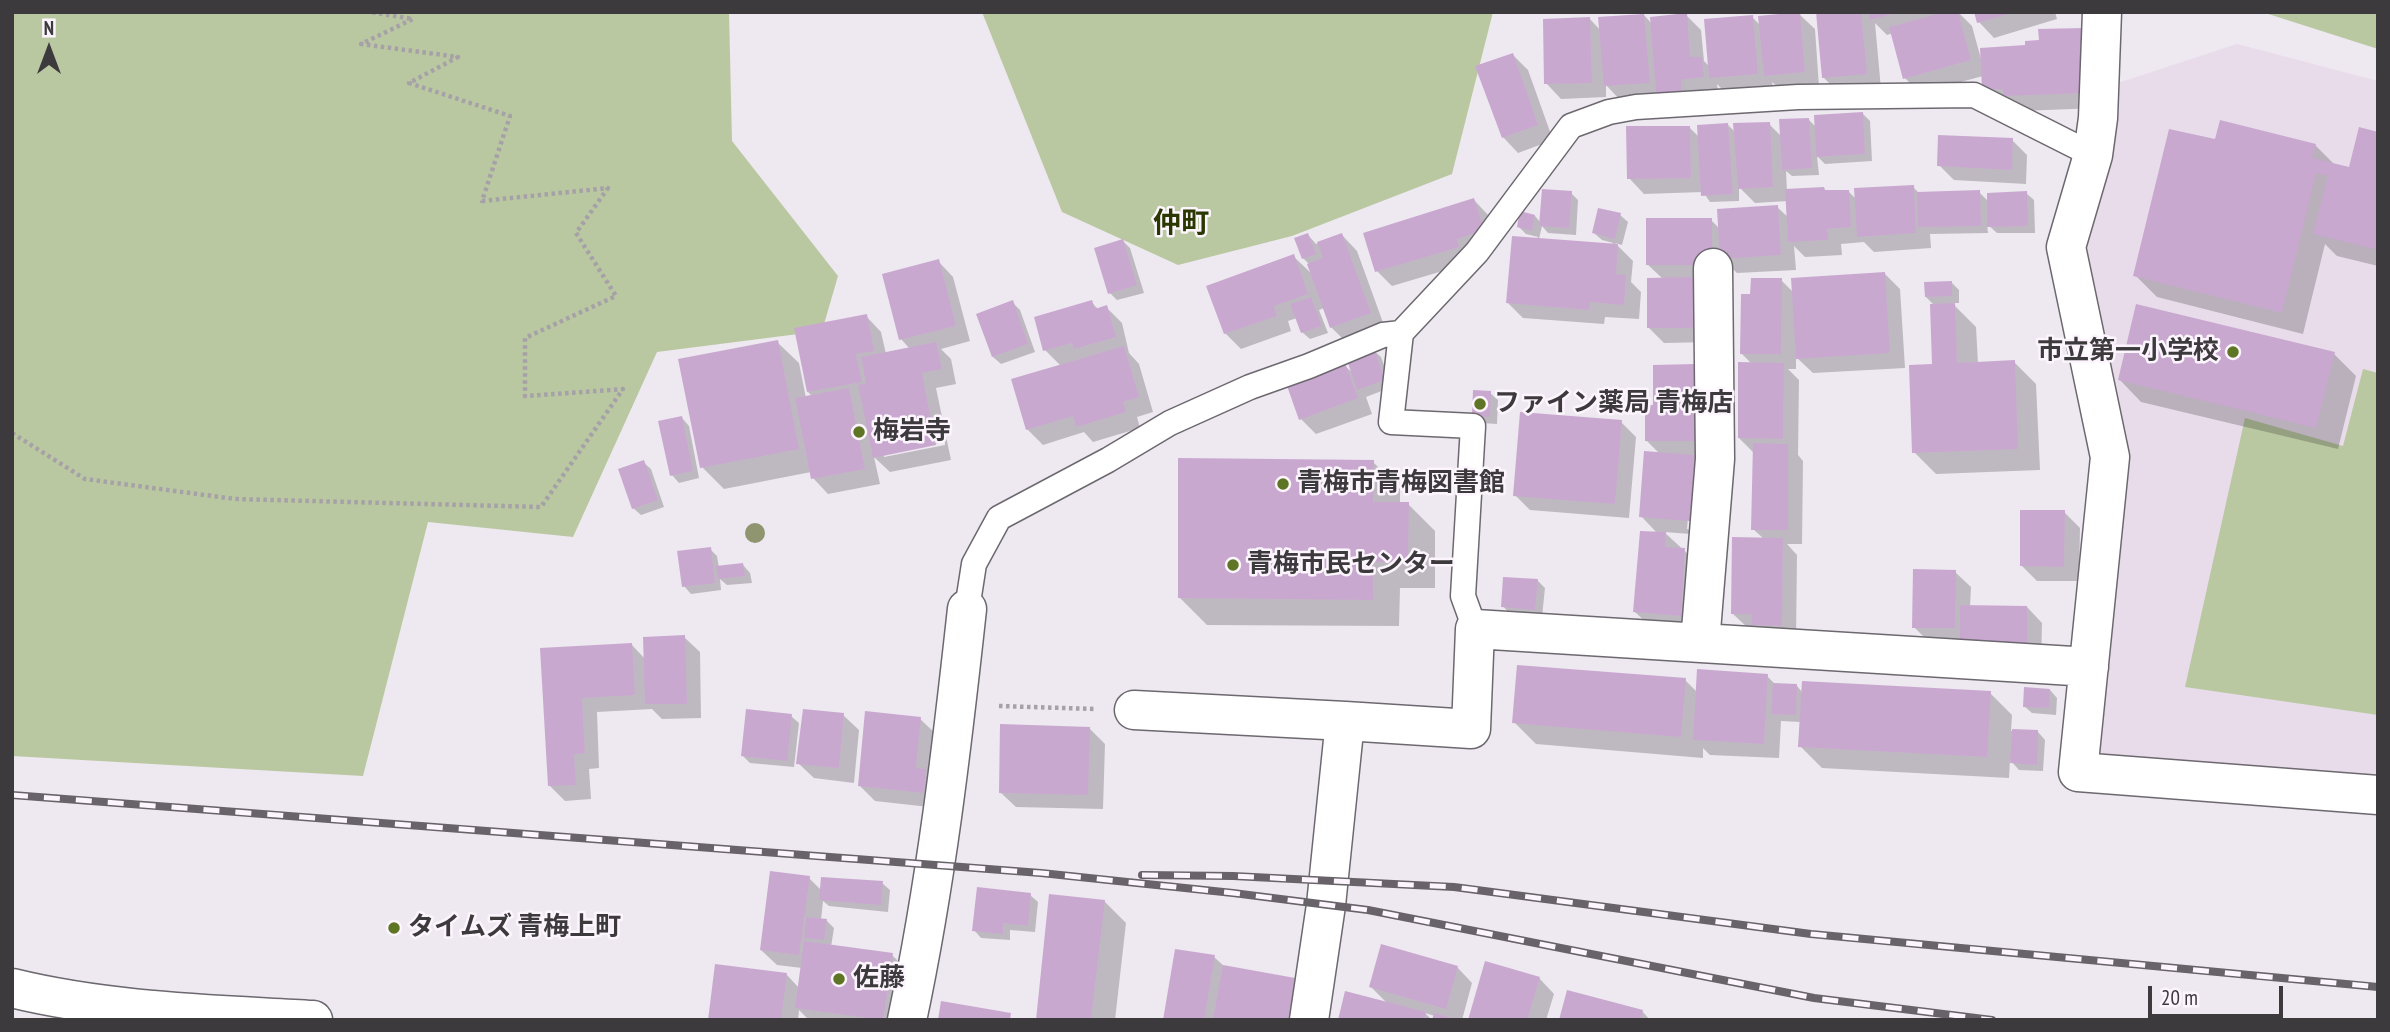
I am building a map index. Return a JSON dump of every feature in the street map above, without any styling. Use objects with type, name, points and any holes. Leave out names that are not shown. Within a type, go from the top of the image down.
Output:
[{"type":"street","points":[[2102,12],[2098,118],[2093,155],[2066,247],[2110,457],[2078,772],[2378,795]]},
{"type":"street","points":[[1700,643],[1715,459],[1713,268]]},
{"type":"street","points":[[907,1020],[921,952],[957,705],[967,608]]},
{"type":"street","points":[[1134,710],[1471,729],[1475,629],[2089,667]]},
{"type":"street","points":[[1309,1020],[1326,905],[1345,721]]},
{"type":"street","points":[[12,988],[63,999],[313,1020]]},
{"type":"lane","points":[[1475,629],[1463,596],[1473,426],[1391,422],[1401,333],[1477,252],[1571,127],[1609,112],[1636,107],[1798,97],[1974,95],[2093,155]]},
{"type":"lane","points":[[967,608],[974,564],[999,518],[1108,460],[1170,423],[1250,387],[1383,335],[1401,333]]},
{"type":"path","points":[[12,433],[85,479],[235,499],[541,507],[623,389],[525,396],[525,338],[616,296],[576,233],[608,188],[482,201],[510,116],[409,83],[458,57],[361,44],[413,19],[369,12]]},
{"type":"path","points":[[957,705],[1134,710]]},
{"type":"shaded area","name":"市立第一小学校","points":[[2237,44],[2378,81],[2378,789],[2078,772],[2110,457],[2066,247],[2115,84]]},
{"type":"green space","points":[[12,12],[729,12],[732,141],[838,276],[822,331],[657,352],[573,537],[428,522],[363,776],[12,756]]},
{"type":"green space","points":[[982,12],[1493,12],[1452,174],[1292,236],[1178,265],[1062,212]]},
{"type":"green space","points":[[2262,12],[2378,12],[2378,49]]},
{"type":"green space","points":[[2363,369],[2378,373],[2378,715],[2185,687],[2245,418],[2343,446]]},
{"type":"building","points":[[1800,12],[1805,72],[1764,76],[1758,16]]},
{"type":"building","points":[[1816,12],[1861,12],[1867,74],[1822,78]]},
{"type":"building","points":[[1868,12],[1896,12],[1896,13],[1870,20]]},
{"type":"building","points":[[1945,12],[1958,12],[1971,60],[1903,79],[1889,27]]},
{"type":"building","points":[[1974,12],[2012,12],[2012,13],[1977,23]]},
{"type":"building","points":[[1687,13],[1690,57],[1702,57],[1704,77],[1681,80],[1682,91],[1656,93],[1650,17]]},
{"type":"building","points":[[1644,14],[1650,83],[1604,86],[1598,17]]},
{"type":"building","points":[[1753,15],[1758,74],[1709,78],[1704,19]]},
{"type":"building","points":[[1590,17],[1592,83],[1544,84],[1543,19]]},
{"type":"building","points":[[2083,28],[2085,93],[2003,96],[2003,89],[1982,89],[1980,48],[2025,45],[2025,41],[2039,40],[2038,29]]},
{"type":"building","points":[[1513,53],[1538,125],[1502,138],[1475,66]]},
{"type":"building","points":[[1863,112],[1865,154],[1816,157],[1814,115]]},
{"type":"building","points":[[1809,118],[1812,168],[1782,170],[1779,119]]},
{"type":"building","points":[[2220,120],[2316,144],[2312,158],[2349,167],[2359,127],[2378,132],[2378,250],[2313,234],[2328,176],[2316,173],[2282,313],[2133,276],[2169,129],[2215,139]]},
{"type":"building","points":[[1770,122],[1773,187],[1738,189],[1733,123]]},
{"type":"building","points":[[1728,123],[1733,194],[1701,196],[1697,125]]},
{"type":"building","points":[[1626,126],[1690,126],[1691,178],[1627,179]]},
{"type":"building","points":[[1938,135],[2013,138],[2012,170],[1937,166]]},
{"type":"building","points":[[1914,185],[1916,233],[1857,237],[1854,188]]},
{"type":"building","points":[[1824,187],[1825,190],[1849,190],[1851,227],[1827,229],[1828,240],[1788,242],[1785,189]]},
{"type":"building","points":[[1542,189],[1572,191],[1569,228],[1539,226]]},
{"type":"building","points":[[1980,190],[1981,226],[1918,227],[1917,192]]},
{"type":"building","points":[[2027,191],[2028,226],[1987,227],[1987,193]]},
{"type":"building","points":[[1474,198],[1484,230],[1457,239],[1459,247],[1375,272],[1363,233]]},
{"type":"building","points":[[1778,205],[1781,255],[1720,259],[1717,209]]},
{"type":"building","points":[[1598,208],[1621,213],[1615,239],[1592,233]]},
{"type":"building","points":[[1520,211],[1535,215],[1532,231],[1517,227]]},
{"type":"building","points":[[1646,218],[1712,218],[1712,265],[1646,265]]},
{"type":"building","points":[[1308,233],[1316,254],[1302,259],[1294,238]]},
{"type":"building","points":[[1342,233],[1371,313],[1330,328],[1307,264],[1323,258],[1317,242]]},
{"type":"building","points":[[1512,236],[1618,244],[1616,274],[1626,275],[1624,305],[1590,302],[1589,310],[1506,303]]},
{"type":"building","points":[[1123,239],[1137,285],[1108,294],[1094,248]]},
{"type":"building","points":[[1294,254],[1308,294],[1274,306],[1277,316],[1224,334],[1206,286]]},
{"type":"building","points":[[939,259],[956,326],[899,340],[882,274]]},
{"type":"building","points":[[1885,272],[1890,353],[1796,359],[1791,278]]},
{"type":"building","points":[[1695,277],[1696,328],[1647,328],[1647,278]]},
{"type":"building","points":[[1751,278],[1782,278],[1781,354],[1740,354],[1741,294],[1750,294]]},
{"type":"building","points":[[1952,281],[1952,296],[1925,297],[1924,282]]},
{"type":"building","points":[[1311,297],[1322,326],[1301,333],[1290,304]]},
{"type":"building","points":[[1013,300],[1028,344],[992,357],[976,314]]},
{"type":"building","points":[[1092,300],[1095,309],[1107,305],[1116,337],[1074,349],[1072,343],[1043,351],[1034,317]]},
{"type":"building","points":[[1955,303],[1957,363],[2015,360],[2018,449],[1912,453],[1909,365],[1932,364],[1930,304]]},
{"type":"building","points":[[2136,304],[2335,352],[2316,428],[2118,380]]},
{"type":"building","points":[[867,314],[874,351],[856,354],[862,382],[807,392],[794,328]]},
{"type":"building","points":[[778,340],[799,449],[700,468],[678,359]]},
{"type":"building","points":[[936,342],[942,369],[922,373],[936,445],[873,458],[858,385],[866,383],[861,357]]},
{"type":"building","points":[[1124,346],[1139,397],[1123,402],[1126,412],[1076,427],[1073,416],[1026,430],[1011,379]]},
{"type":"building","points":[[1374,348],[1385,380],[1357,390],[1346,357]]},
{"type":"building","points":[[1738,362],[1784,363],[1783,439],[1738,438]]},
{"type":"building","points":[[1345,363],[1358,398],[1299,420],[1286,383]]},
{"type":"building","points":[[1695,364],[1696,441],[1645,441],[1645,405],[1653,405],[1653,365]]},
{"type":"building","points":[[849,388],[865,469],[811,479],[795,398]]},
{"type":"building","points":[[1473,390],[1491,391],[1490,417],[1472,416]]},
{"type":"building","points":[[1520,412],[1622,420],[1615,504],[1513,496]]},
{"type":"building","points":[[682,416],[693,471],[670,476],[658,421]]},
{"type":"building","points":[[1753,443],[1788,444],[1788,530],[1751,530]]},
{"type":"building","points":[[1644,451],[1695,455],[1690,521],[1639,517]]},
{"type":"building","points":[[1178,458],[1374,460],[1373,502],[1409,502],[1408,562],[1373,562],[1373,600],[1178,598]]},
{"type":"building","points":[[644,460],[658,500],[632,509],[618,469]]},
{"type":"building","points":[[2020,510],[2065,510],[2064,567],[2020,566]]},
{"type":"building","points":[[1640,531],[1666,532],[1665,547],[1685,548],[1681,616],[1633,612]]},
{"type":"building","points":[[1732,537],[1783,538],[1782,626],[1751,625],[1752,614],[1731,614]]},
{"type":"building","points":[[711,547],[715,583],[682,587],[677,551]]},
{"type":"building","points":[[743,563],[745,576],[718,579],[716,566]]},
{"type":"building","points":[[1913,569],[1956,570],[1955,628],[1912,628]]},
{"type":"building","points":[[1503,577],[1538,579],[1535,610],[1501,607]]},
{"type":"building","points":[[1960,605],[2027,606],[2027,647],[1960,646]]},
{"type":"building","points":[[685,635],[687,704],[645,704],[643,637]]},
{"type":"building","points":[[632,643],[635,695],[582,698],[585,753],[574,754],[576,785],[548,786],[540,648]]},
{"type":"building","points":[[1517,665],[1686,678],[1681,737],[1512,723]]},
{"type":"building","points":[[1697,669],[1768,674],[1764,744],[1693,740]]},
{"type":"building","points":[[1802,681],[1991,691],[1987,757],[1798,747]]},
{"type":"building","points":[[1773,683],[1797,684],[1796,715],[1771,714]]},
{"type":"building","points":[[2024,687],[2050,689],[2049,708],[2023,707]]},
{"type":"building","points":[[746,709],[792,714],[787,761],[741,756]]},
{"type":"building","points":[[803,709],[844,713],[839,768],[796,764]]},
{"type":"building","points":[[865,711],[921,717],[916,768],[926,769],[924,793],[858,786]]},
{"type":"building","points":[[1000,724],[1090,727],[1088,795],[999,793]]},
{"type":"building","points":[[2012,729],[2038,730],[2037,765],[2010,763]]},
{"type":"building","points":[[770,871],[810,876],[799,955],[760,950]]},
{"type":"building","points":[[821,877],[883,881],[881,905],[819,900]]},
{"type":"building","points":[[977,887],[1031,893],[1028,926],[1003,923],[1003,934],[972,931]]},
{"type":"building","points":[[1049,894],[1105,900],[1091,1020],[1036,1020]]},
{"type":"building","points":[[806,917],[827,919],[824,940],[804,938]]},
{"type":"building","points":[[804,941],[893,953],[883,1020],[795,1008]]},
{"type":"building","points":[[1381,944],[1458,966],[1446,1009],[1369,987]]},
{"type":"building","points":[[1175,949],[1215,955],[1204,1020],[1163,1020]]},
{"type":"building","points":[[1485,961],[1540,977],[1527,1020],[1468,1020]]},
{"type":"building","points":[[715,964],[787,973],[781,1020],[708,1020]]},
{"type":"building","points":[[1223,965],[1295,978],[1288,1020],[1213,1019]]},
{"type":"building","points":[[1567,990],[1643,1010],[1640,1020],[1559,1020]]},
{"type":"building","points":[[1345,991],[1426,1012],[1424,1020],[1338,1020]]},
{"type":"building","points":[[941,1001],[1011,1013],[1010,1020],[938,1020]]},
{"type":"building","points":[[1434,1013],[1456,1019],[1456,1020],[1432,1020]]},
{"type":"railway","points":[[12,795],[1041,873],[1233,893],[1368,910],[1814,998],[1992,1020]]},
{"type":"railway","points":[[1142,875],[1233,876],[1454,887],[1811,934],[2378,987]]},
{"type":"place","name":"市立第一小学校","points":[[2233,352]]},
{"type":"place","name":"ファイン薬局 青梅店","points":[[1480,404]]},
{"type":"place","name":"梅岩寺","points":[[859,432]]},
{"type":"place","name":"青梅市青梅図書館","points":[[1283,484]]},
{"type":"place","name":"青梅市民センター","points":[[1233,565]]},
{"type":"place","name":"タイムズ 青梅上町","points":[[394,928]]},
{"type":"place","name":"佐藤","points":[[839,979]]},
{"type":"district","name":"仲町","points":[[1181,224]]}]
